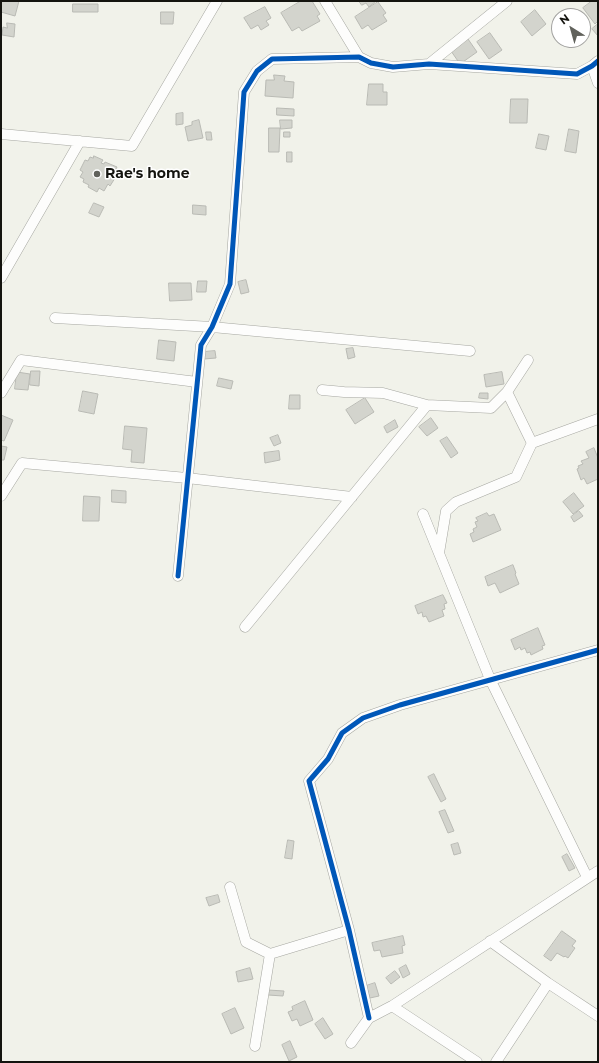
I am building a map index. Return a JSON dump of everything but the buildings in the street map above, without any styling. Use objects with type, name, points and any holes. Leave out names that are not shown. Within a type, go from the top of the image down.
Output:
[{"type":"street","points":[[1,134],[132,146],[217,1]]},
{"type":"street","points":[[325,1],[359,57]]},
{"type":"street","points":[[429,64],[507,1]]},
{"type":"street","points":[[178,576],[201,345],[212,327],[230,284],[244,92],[257,71],[272,59],[359,57],[371,63],[393,67],[429,64],[577,74],[595,63],[598,83]]},
{"type":"street","points":[[1,278],[80,141]]},
{"type":"street","points":[[55,318],[212,327],[470,351]]},
{"type":"street","points":[[1,393],[21,360],[197,382]]},
{"type":"street","points":[[322,390],[344,392],[383,392],[427,405],[490,408],[507,392],[528,360]]},
{"type":"street","points":[[507,392],[532,443]]},
{"type":"street","points":[[246,627],[427,405]]},
{"type":"street","points":[[439,553],[446,511],[456,502],[516,476],[532,443],[598,419]]},
{"type":"street","points":[[1,496],[22,463],[187,478],[352,497]]},
{"type":"street","points":[[423,514],[490,679],[587,877]]},
{"type":"street","points":[[369,1018],[349,930],[309,781],[328,759],[342,733],[363,718],[400,705],[598,650]]},
{"type":"street","points":[[351,1043],[369,1018],[392,1006],[598,871]]},
{"type":"street","points":[[230,887],[246,942],[270,954],[349,930]]},
{"type":"street","points":[[490,942],[598,1016]]},
{"type":"street","points":[[255,1046],[270,954]]},
{"type":"street","points":[[496,1062],[548,983]]},
{"type":"street","points":[[392,1006],[477,1062]]},
{"type":"cycle path","points":[[178,576],[201,345],[212,327],[230,284],[244,92],[257,71],[272,59],[359,57],[371,63],[393,67],[429,64],[577,74],[598,61]]},
{"type":"cycle path","points":[[369,1018],[349,930],[309,781],[328,759],[342,733],[363,718],[400,705],[598,650]]},
{"type":"place","name":"Rae's home","points":[[97,174]]}]
